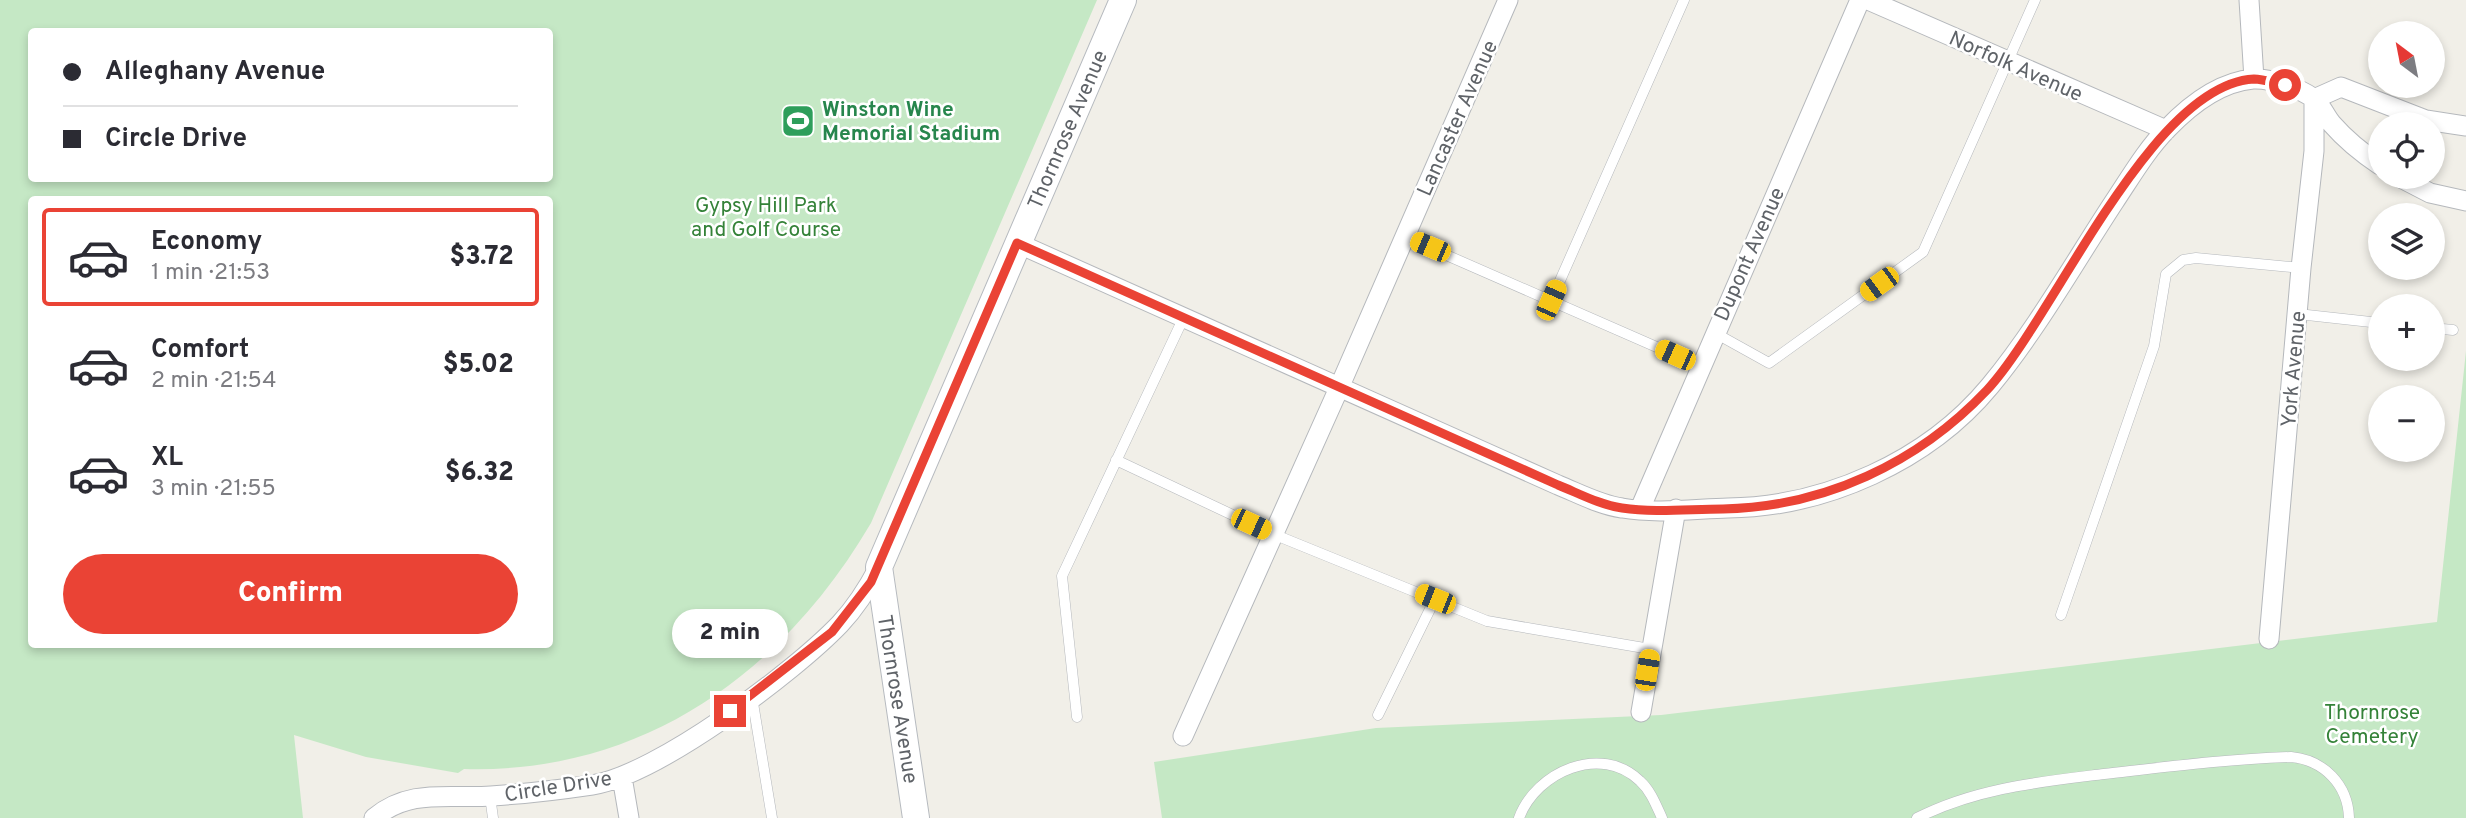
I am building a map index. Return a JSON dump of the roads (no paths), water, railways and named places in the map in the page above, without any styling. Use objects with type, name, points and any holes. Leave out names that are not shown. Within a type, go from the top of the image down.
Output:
[{"type":"street","name":"Thornrose Avenue","points":[[916,818],[879,567],[1123,0]]},
{"type":"street","name":"Lancaster Avenue","points":[[1183,736],[1339,388],[1508,0]]},
{"type":"street","name":"Dupont Avenue","points":[[1640,509],[1860,0]]},
{"type":"street","name":"Norfolk Avenue","points":[[1868,0],[2166,130]]},
{"type":"street","points":[[2249,0],[2254,79]]},
{"type":"street","points":[[1017,243],[1558,485],[1610,505],[1640,509],[1746,508],[1813,496],[1871,475],[1938,434],[1990,387],[2166,130],[2209,94],[2254,79],[2285,85],[2314,99],[2331,123],[2368,157]]},
{"type":"street","points":[[2314,99],[2340,87],[2426,120],[2466,126]]},
{"type":"street","name":"York Avenue","points":[[2269,639],[2301,268],[2314,151],[2314,99]]},
{"type":"street","points":[[2422,189],[2466,201]]},
{"type":"street","points":[[1641,712],[1676,509]]},
{"type":"street","name":"Circle Drive","points":[[374,818],[396,803],[413,797],[490,796],[595,784],[622,777],[666,756],[752,696],[841,623],[861,598],[879,567]]},
{"type":"street","points":[[622,777],[629,818]]},
{"type":"lane","points":[[1551,300],[1684,0]]},
{"type":"lane","points":[[1714,333],[1769,363],[1923,252],[2035,0]]},
{"type":"lane","points":[[1405,237],[1700,366]]},
{"type":"lane","points":[[2061,615],[2142,386],[2154,346],[2166,274],[2183,260],[2196,258],[2301,268]]},
{"type":"lane","points":[[2298,314],[2368,322]]},
{"type":"lane","points":[[1077,717],[1062,576],[1183,318]]},
{"type":"lane","points":[[2445,329],[2453,330]]},
{"type":"lane","points":[[1116,460],[1273,534],[1487,621],[1650,649]]},
{"type":"lane","points":[[1378,715],[1435,599]]},
{"type":"lane","points":[[752,696],[772,818]]},
{"type":"lane","points":[[1917,818],[1966,798],[2007,787],[2140,770],[2291,757],[2311,761],[2331,775],[2344,795],[2348,818]]},
{"type":"lane","points":[[1520,818],[1534,793],[1552,777],[1574,767],[1594,764],[1620,768],[1633,775],[1647,789],[1662,818]]},
{"type":"lane","points":[[490,796],[493,818]]},
{"type":"place","name":"Winston Wine Memorial Stadium","points":[[798,121]]},
{"type":"park label","name":"Gypsy Hill Park and Golf Course","points":[[766,217]]},
{"type":"park label","name":"Thornrose Cemetery","points":[[2372,724]]}]
